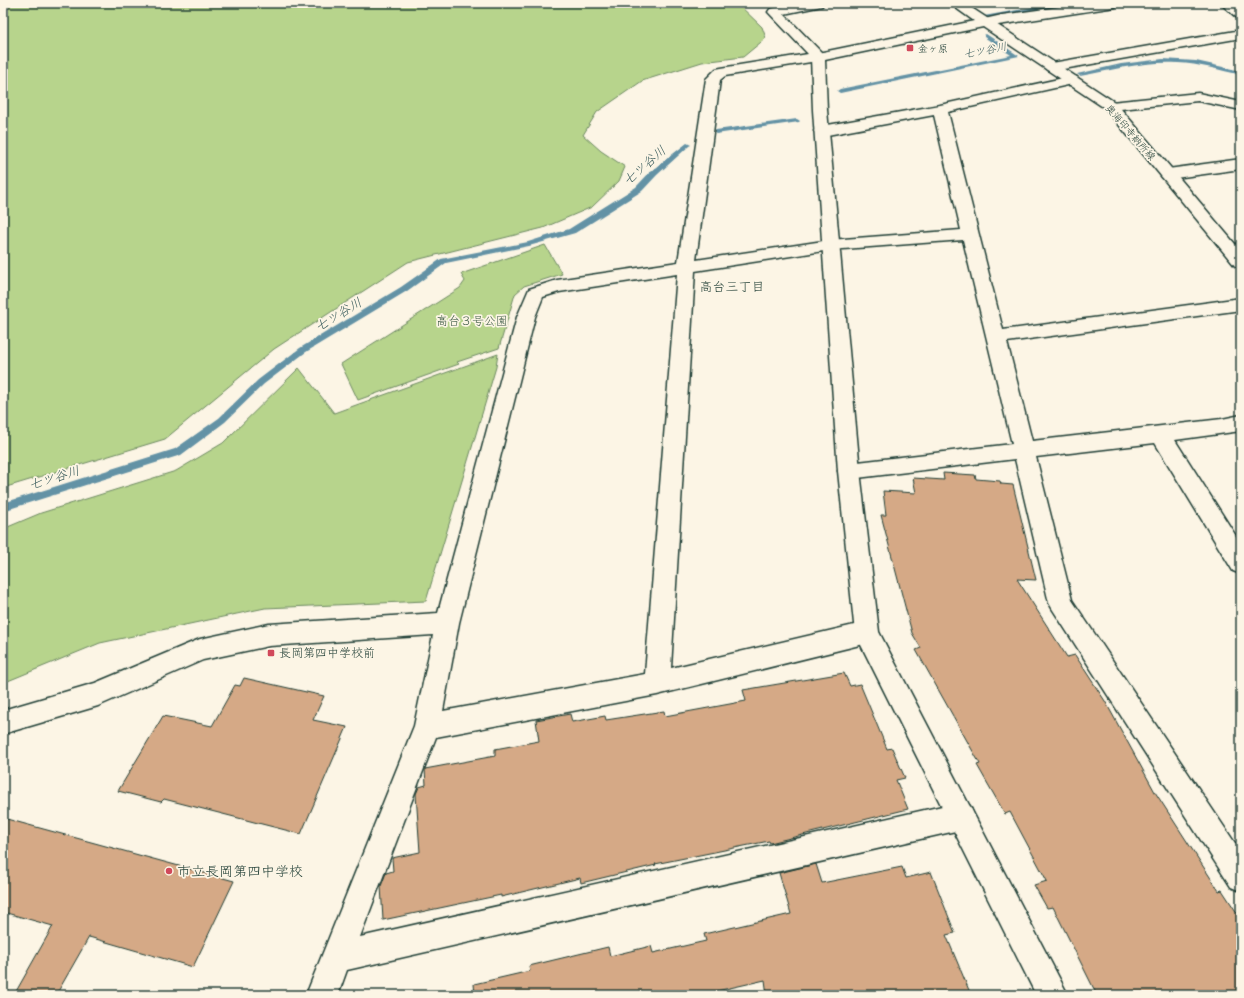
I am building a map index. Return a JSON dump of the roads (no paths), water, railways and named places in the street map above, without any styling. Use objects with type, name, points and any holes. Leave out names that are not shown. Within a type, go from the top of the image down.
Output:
[{"type":"street","points":[[817,3],[775,12],[818,57],[830,245],[849,471],[867,633],[1052,995]]},
{"type":"street","name":"奥海印寺納所線","points":[[955,3],[1111,106],[1241,262]]},
{"type":"street","points":[[658,683],[686,268],[713,79],[721,72],[818,57],[985,23],[1091,5],[1115,3]]},
{"type":"street","points":[[1226,3],[1241,14]]},
{"type":"street","points":[[1052,67],[1241,34]]},
{"type":"street","points":[[822,131],[940,109],[1072,80]]},
{"type":"street","points":[[1111,106],[1198,97],[1241,106]]},
{"type":"street","points":[[940,109],[1061,603],[1241,877]]},
{"type":"street","points":[[1168,174],[1241,164]]},
{"type":"street","points":[[322,995],[427,726],[447,623],[526,318],[535,294],[557,286],[686,268],[830,245],[971,234]]},
{"type":"street","points":[[996,337],[1241,304]]},
{"type":"street","points":[[849,471],[1222,427],[1241,423]]},
{"type":"street","points":[[1160,434],[1241,564]]},
{"type":"street","points":[[3,722],[98,694],[200,650],[269,635],[447,623]]},
{"type":"street","points":[[427,726],[658,683],[867,633]]},
{"type":"street","points":[[337,957],[960,816]]},
{"type":"waterway","points":[[987,16],[1067,3]]},
{"type":"waterway","name":"七ツ谷川","points":[[840,91],[1016,56],[986,36]]},
{"type":"waterway","points":[[1080,74],[1135,64],[1163,61],[1190,62],[1241,73]]},
{"type":"waterway","name":"七ツ谷川","points":[[716,132],[797,121]]},
{"type":"waterway","name":"七ツ谷川","points":[[3,507],[178,452],[222,420],[261,382],[303,350],[404,289],[444,261],[529,244],[572,231],[639,189],[654,173],[687,145]]},
{"type":"place","name":"金ヶ原","points":[[910,48]]},
{"type":"place","name":"長岡第四中学校前","points":[[271,653]]},
{"type":"place","name":"市立長岡第四中学校","points":[[169,871]]},
{"type":"district","name":"高台三丁目","points":[[732,286]]},
{"type":"park label","name":"高台３号公園","points":[[472,321]]}]
